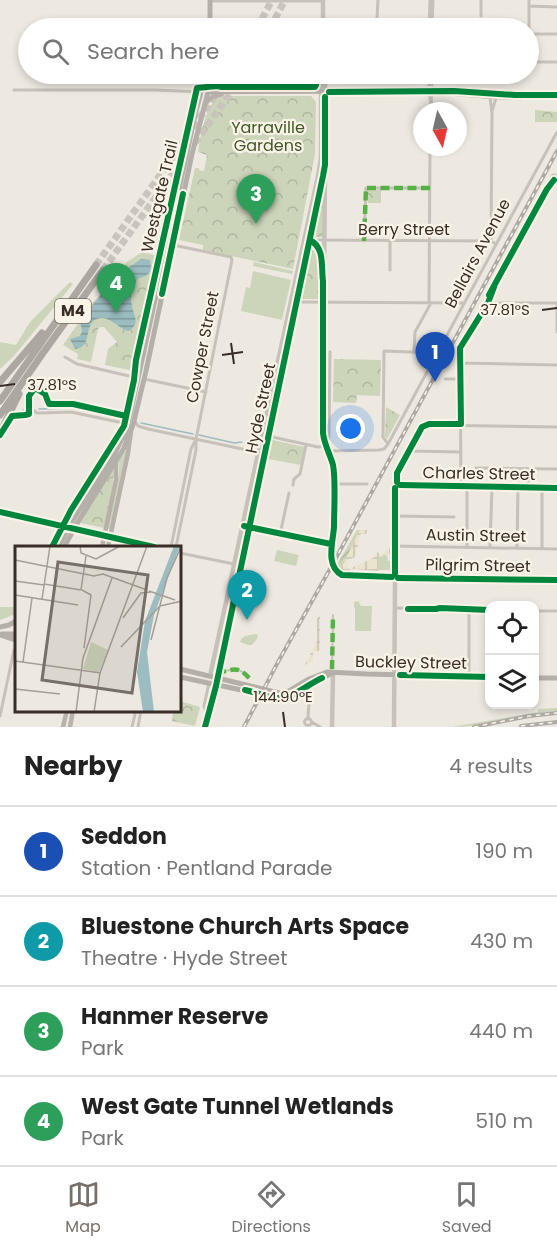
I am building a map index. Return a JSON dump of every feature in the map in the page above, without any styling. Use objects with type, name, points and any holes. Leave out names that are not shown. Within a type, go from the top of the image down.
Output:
[{"type":"highway","name":"M4","points":[[0,415],[56,319],[96,265]]},
{"type":"highway","name":"M4","points":[[0,401],[18,387],[103,270]]},
{"type":"highway","points":[[2,380],[56,319]]},
{"type":"highway","points":[[0,433],[18,387]]},
{"type":"main road","points":[[210,0],[210,18]]},
{"type":"main road","points":[[102,546],[128,453],[141,378],[170,244],[206,103],[206,84]]},
{"type":"main road","points":[[205,92],[461,91],[493,99],[557,97]]},
{"type":"main road","points":[[170,244],[196,111],[205,92]]},
{"type":"main road","points":[[206,103],[215,96],[230,92]]},
{"type":"main road","points":[[62,546],[119,447],[129,424],[141,378]]},
{"type":"main road","points":[[62,546],[68,539],[71,528],[116,460],[131,431]]},
{"type":"main road","points":[[108,546],[107,536],[119,447]]},
{"type":"main road","points":[[0,634],[15,640]]},
{"type":"main road","points":[[9,639],[15,635]]},
{"type":"main road","points":[[182,670],[276,698],[288,696],[296,689]]},
{"type":"main road","name":"Buckley Street","points":[[214,679],[274,692],[287,692],[305,686],[332,671]]},
{"type":"main road","name":"Buckley Street","points":[[296,689],[320,674],[332,671],[485,677]]},
{"type":"main road","points":[[182,676],[214,679]]},
{"type":"main road","points":[[539,678],[557,678]]},
{"type":"main road","points":[[63,727],[66,712]]},
{"type":"main road","points":[[70,727],[73,712]]},
{"type":"street","points":[[210,0],[323,0],[323,18]]},
{"type":"street","points":[[377,16],[378,0]]},
{"type":"street","points":[[431,0],[431,18]]},
{"type":"street","points":[[481,0],[481,16]]},
{"type":"street","points":[[529,0],[529,18]]},
{"type":"street","points":[[529,6],[557,6]]},
{"type":"street","points":[[539,34],[557,34]]},
{"type":"street","points":[[539,62],[557,62]]},
{"type":"street","name":"Hyde Street","points":[[205,727],[211,709],[214,679],[237,565],[325,165],[323,84]]},
{"type":"street","points":[[430,84],[431,102]]},
{"type":"street","points":[[14,90],[205,92]]},
{"type":"street","name":"Hyde Street","points":[[308,239],[320,164],[323,92]]},
{"type":"street","points":[[493,99],[491,241],[496,244]]},
{"type":"street","name":"Bellairs Avenue","points":[[327,449],[379,450],[384,449],[388,444],[557,132]]},
{"type":"street","points":[[414,352],[416,331],[430,303],[430,156]]},
{"type":"street","points":[[323,279],[325,165]]},
{"type":"street","points":[[467,547],[461,452],[460,348],[555,178],[557,169]]},
{"type":"street","points":[[364,241],[366,188],[430,188]]},
{"type":"street","points":[[246,526],[331,544],[333,535],[333,465],[323,433],[322,262],[319,248],[308,239]]},
{"type":"street","name":"Berry Street","points":[[308,239],[324,241],[491,241]]},
{"type":"street","points":[[322,262],[324,241]]},
{"type":"street","points":[[390,241],[390,270]]},
{"type":"street","name":"Cowper Street","points":[[170,244],[232,260],[196,439],[196,450],[174,546]]},
{"type":"street","points":[[294,302],[465,303]]},
{"type":"street","name":"Hyde Street","points":[[262,453],[268,436],[294,302]]},
{"type":"street","points":[[486,303],[557,304],[557,332]]},
{"type":"street","points":[[388,444],[383,437],[384,351],[437,353]]},
{"type":"street","points":[[327,449],[330,437],[330,352]]},
{"type":"street","points":[[65,357],[77,364],[206,392]]},
{"type":"street","points":[[461,363],[557,365]]},
{"type":"street","points":[[445,379],[461,379]]},
{"type":"street","points":[[33,410],[37,413],[71,412],[129,424]]},
{"type":"street","points":[[134,420],[138,426],[148,429],[247,450]]},
{"type":"street","points":[[394,727],[395,496],[397,473],[417,434],[423,426],[429,424],[557,427]]},
{"type":"street","points":[[131,431],[148,429]]},
{"type":"street","points":[[268,436],[327,449]]},
{"type":"street","points":[[293,485],[294,480],[300,474],[306,445]]},
{"type":"street","points":[[408,451],[461,452]]},
{"type":"street","points":[[476,468],[557,469]]},
{"type":"street","points":[[528,487],[529,469]]},
{"type":"street","points":[[334,484],[368,484]]},
{"type":"street","name":"Charles Street","points":[[397,486],[557,488]]},
{"type":"street","points":[[490,548],[492,487]]},
{"type":"street","points":[[517,548],[518,487]]},
{"type":"street","points":[[542,488],[542,548]]},
{"type":"street","points":[[280,534],[289,493]]},
{"type":"street","points":[[0,512],[150,546]]},
{"type":"street","points":[[395,516],[454,517]]},
{"type":"street","name":"Pilgrim Street","points":[[331,544],[334,567],[338,573],[344,575],[557,580]]},
{"type":"street","name":"Austin Street","points":[[395,546],[557,549]]},
{"type":"street","points":[[182,553],[237,565]]},
{"type":"street","points":[[395,609],[485,610]]},
{"type":"street","points":[[469,609],[469,676]]},
{"type":"street","points":[[539,611],[557,611]]},
{"type":"street","points":[[332,727],[333,615]]},
{"type":"street","points":[[0,716],[14,650]]},
{"type":"street","points":[[214,679],[233,669],[242,671],[249,678]]},
{"type":"street","name":"Hyde Street","points":[[208,716],[204,706],[214,679]]},
{"type":"street","points":[[305,686],[309,692],[308,724],[320,727]]},
{"type":"street","points":[[296,689],[306,695],[309,704]]},
{"type":"street","points":[[133,725],[138,726]]},
{"type":"green space","name":"Yarraville Gardens","points":[[311,96],[316,102],[315,154],[293,269],[203,250],[203,245],[179,240],[195,168],[204,171],[207,155],[198,152],[204,123],[216,97]]},
{"type":"green space","points":[[535,110],[557,112],[557,122],[535,122]]},
{"type":"green space","points":[[323,190],[323,237],[314,237]]},
{"type":"green space","points":[[368,190],[381,190],[381,203],[368,203]]},
{"type":"green space","points":[[312,244],[319,250],[319,299],[301,299]]},
{"type":"green space","points":[[142,252],[158,256],[134,371],[105,365],[108,349],[117,342],[104,327],[98,329],[91,362],[77,359],[78,354],[63,345],[91,305],[127,262]]},
{"type":"green space","points":[[254,262],[293,271],[292,274],[253,266]]},
{"type":"green space","points":[[253,271],[291,280],[282,320],[241,311],[246,287],[250,288]]},
{"type":"green space","points":[[70,282],[73,284],[14,356],[0,369],[0,342],[16,345],[30,322]]},
{"type":"green space","points":[[334,359],[381,360],[380,396],[357,395],[356,403],[333,402]]},
{"type":"green space","points":[[55,401],[73,401],[126,413],[125,420],[72,408],[56,409]]},
{"type":"green space","points":[[386,407],[400,415],[387,439],[385,436]]},
{"type":"green space","points":[[272,440],[305,447],[301,465],[268,459]]},
{"type":"green space","points":[[124,451],[127,452],[110,529],[107,528],[119,475],[119,460]]},
{"type":"green space","points":[[112,470],[114,471],[113,483],[104,528],[81,523],[80,522]]},
{"type":"green space","points":[[357,530],[360,530],[341,569],[337,565]]},
{"type":"green space","points":[[277,550],[299,555],[296,566],[274,561]]},
{"type":"green space","points":[[386,554],[387,560],[390,561],[390,570],[378,570],[378,557]]},
{"type":"green space","points":[[358,601],[361,606],[372,606],[371,631],[355,631],[354,602]]},
{"type":"green space","points":[[0,607],[15,607],[15,614],[0,620]]},
{"type":"green space","points":[[256,634],[257,639],[252,645],[240,642],[245,636]]},
{"type":"green space","points":[[182,702],[200,707],[195,726],[172,721],[173,712],[182,712]]},
{"type":"green space","points":[[557,708],[557,711],[478,725],[452,727],[538,712],[539,709]]},
{"type":"shaded area","points":[[360,530],[368,530],[366,534],[361,533],[355,557],[348,560],[348,567],[351,571],[343,571],[341,569]]},
{"type":"shaded area","points":[[390,548],[390,554],[378,558],[378,571],[352,570],[353,567],[373,558],[378,552],[380,555]]},
{"type":"shaded area","points":[[320,615],[320,651],[313,651],[313,661],[305,665],[317,641],[317,619]]},
{"type":"water","points":[[141,259],[150,260],[151,268],[147,275],[137,279],[132,291],[131,304],[136,321],[133,328],[128,331],[105,318],[95,320],[91,323],[85,344],[75,349],[70,339],[80,336],[82,331],[80,322],[119,271]]},
{"type":"waterway","points":[[39,409],[72,408],[125,420]]},
{"type":"waterway","points":[[23,410],[28,410]]},
{"type":"waterway","points":[[141,423],[193,434]]},
{"type":"waterway","points":[[199,435],[234,443],[242,442]]},
{"type":"tunnel","points":[[262,18],[272,0]]},
{"type":"tunnel","points":[[275,18],[285,0]]},
{"type":"tunnel","points":[[96,265],[223,84]]},
{"type":"tunnel","points":[[195,143],[237,84]]},
{"type":"tunnel","points":[[103,270],[187,154]]},
{"type":"railway","points":[[244,727],[557,151]]},
{"type":"railway","points":[[474,727],[557,713]]},
{"type":"railway","points":[[521,726],[557,722]]},
{"type":"marked path","points":[[364,241],[366,188],[430,188]]},
{"type":"marked path","points":[[332,669],[333,615]]},
{"type":"marked path","points":[[217,673],[238,670],[249,678]]},
{"type":"cycle path","name":"Westgate Trail","points":[[53,546],[71,510],[124,426],[136,360],[197,88],[217,86],[315,87],[316,84]]},
{"type":"cycle path","points":[[329,92],[454,91],[557,95]]},
{"type":"cycle path","points":[[205,727],[216,686],[323,176],[325,97]]},
{"type":"cycle path","points":[[489,295],[554,180]]},
{"type":"cycle path","points":[[162,294],[183,194]]},
{"type":"cycle path","points":[[310,240],[318,248],[322,264],[323,433],[333,465],[333,566],[342,575],[392,577]]},
{"type":"cycle path","points":[[397,482],[397,473],[422,427],[429,424],[461,424],[460,348],[488,303],[494,287]]},
{"type":"cycle path","points":[[0,435],[12,416],[29,414],[29,396],[35,388],[45,394],[49,404],[73,404],[126,416]]},
{"type":"cycle path","points":[[400,485],[557,488]]},
{"type":"cycle path","points":[[395,488],[395,574]]},
{"type":"cycle path","points":[[0,512],[150,546]]},
{"type":"cycle path","points":[[244,526],[331,544]]},
{"type":"cycle path","points":[[398,578],[557,580]]},
{"type":"cycle path","points":[[408,609],[485,610]]},
{"type":"cycle path","points":[[400,675],[485,677]]},
{"type":"cycle path","points":[[245,690],[278,698],[295,693],[322,678]]},
{"type":"place","name":"Hanmer Reserve","points":[[256,224]]},
{"type":"place","name":"West Gate Tunnel Wetlands","points":[[116,313]]},
{"type":"place","name":"Seddon","points":[[435,382]]},
{"type":"place","name":"Bluestone Church Arts Space","points":[[247,620]]}]
